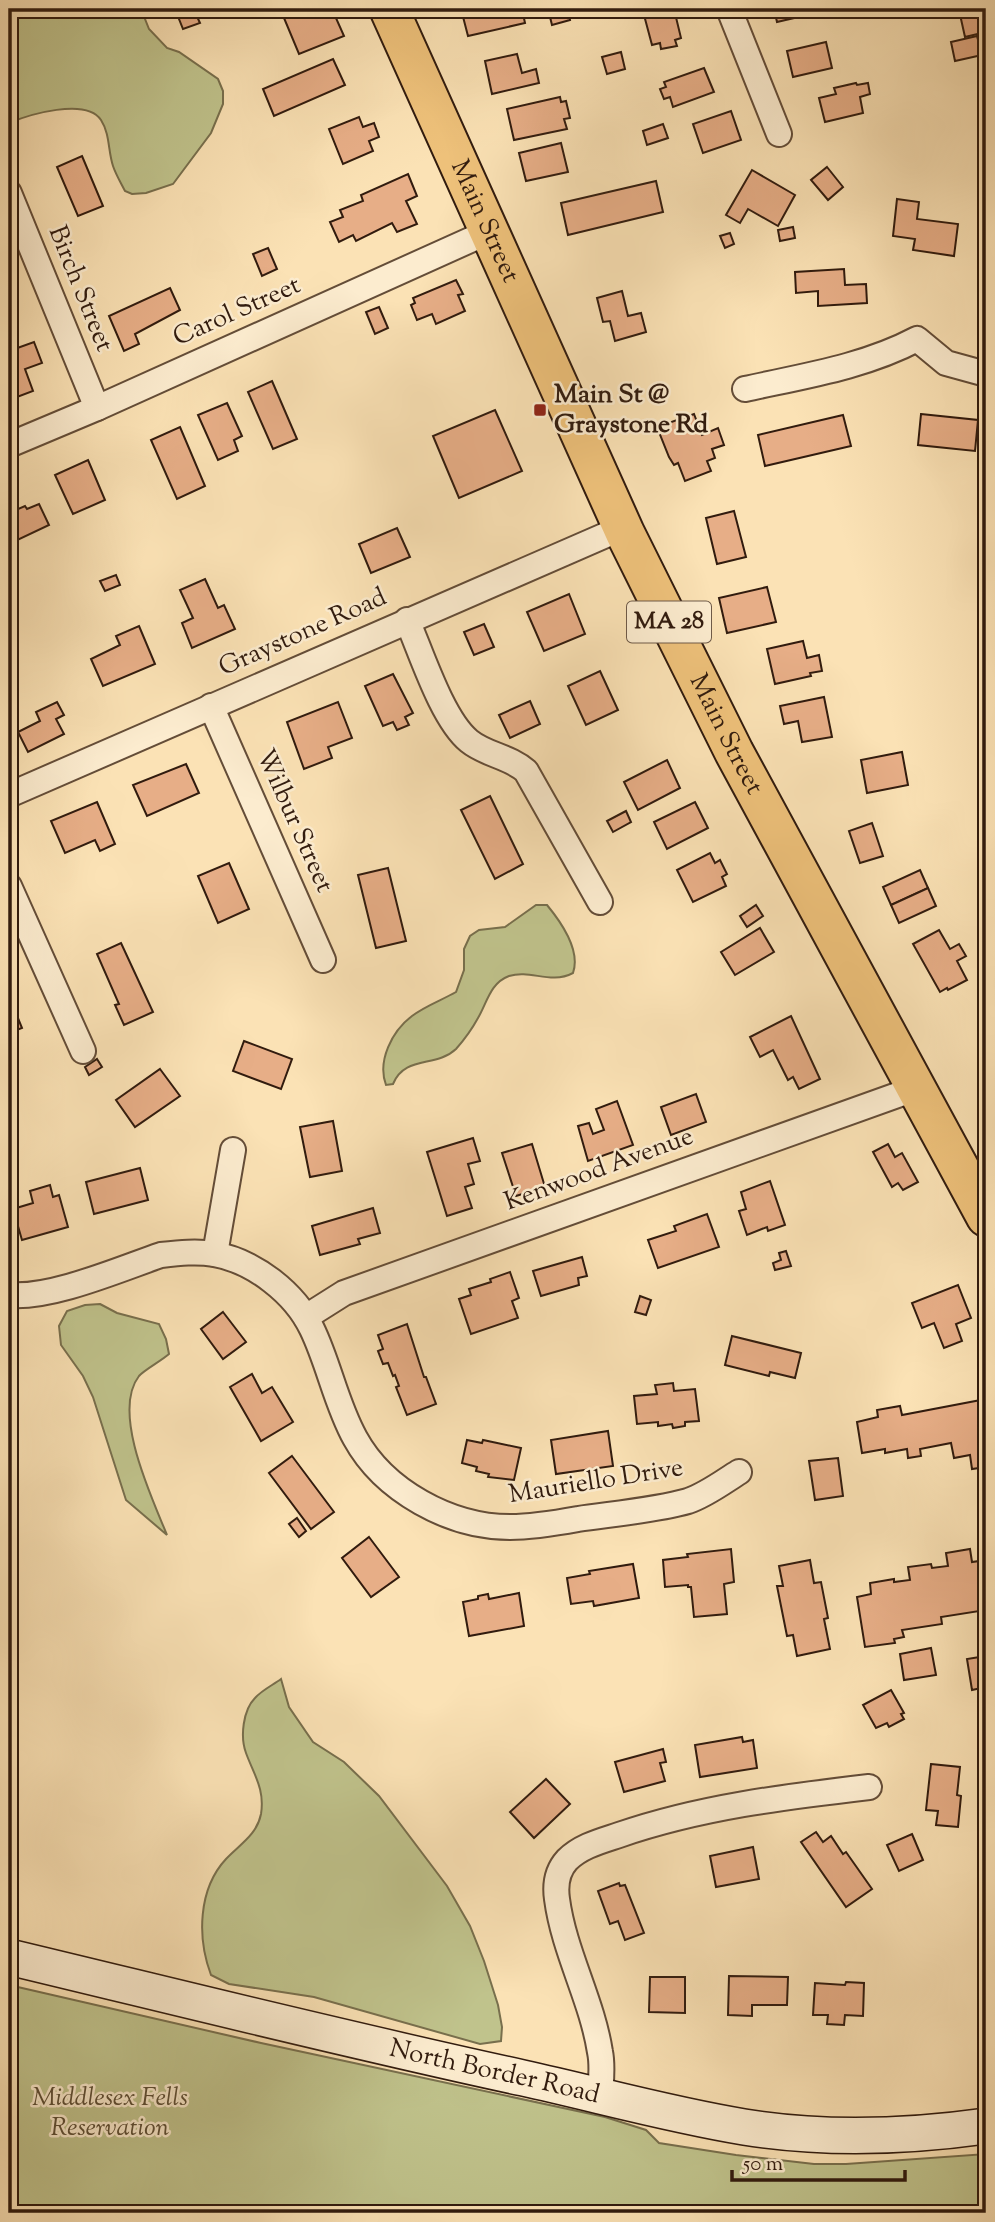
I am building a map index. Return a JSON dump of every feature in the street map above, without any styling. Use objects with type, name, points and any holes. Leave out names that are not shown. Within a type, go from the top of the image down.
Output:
[{"type":"main road","name":"Main Street","points":[[388,9],[622,528],[734,752],[986,1217]]},
{"type":"main road","name":"North Border Road","points":[[9,1957],[424,2056],[725,2123],[803,2134],[901,2133],[986,2126]]},
{"type":"street","points":[[729,9],[779,134]]},
{"type":"street","name":"Birch Street","points":[[9,193],[97,408]]},
{"type":"street","name":"Carol Street","points":[[9,444],[97,408],[488,232]]},
{"type":"street","points":[[745,389],[861,363],[881,357],[917,339],[946,363],[986,374]]},
{"type":"street","name":"Graystone Road","points":[[9,796],[622,528]]},
{"type":"street","points":[[407,620],[441,699],[458,729],[470,742],[509,759],[526,771],[600,902]]},
{"type":"street","name":"Wilbur Street","points":[[211,706],[323,960]]},
{"type":"street","points":[[9,886],[83,1051]]},
{"type":"street","name":"Kenwood Avenue","points":[[306,1317],[335,1297],[349,1291],[917,1088]]},
{"type":"street","points":[[215,1254],[233,1150]]},
{"type":"street","name":"Mauriello Drive","points":[[9,1296],[50,1291],[161,1255],[215,1254],[236,1261],[261,1273],[286,1293],[306,1317],[348,1424],[363,1451],[395,1485],[446,1514],[490,1526],[535,1526],[687,1502],[739,1472]]},
{"type":"street","points":[[600,2095],[602,2062],[598,2038],[569,1950],[556,1897],[557,1877],[566,1861],[589,1846],[656,1823],[699,1812],[869,1787]]},
{"type":"green space","points":[[9,9],[141,9],[149,29],[167,48],[179,52],[218,79],[223,91],[223,104],[211,133],[173,184],[146,193],[132,194],[125,191],[113,166],[104,125],[94,113],[83,110],[57,110],[9,123]]},
{"type":"green space","points":[[536,905],[547,905],[568,937],[574,955],[573,973],[556,978],[517,974],[503,979],[493,988],[473,1026],[456,1049],[448,1055],[405,1069],[393,1084],[386,1085],[383,1066],[393,1038],[412,1016],[456,992],[464,970],[464,949],[470,936],[479,930],[505,927]]},
{"type":"green space","points":[[100,1304],[117,1313],[159,1324],[166,1339],[169,1354],[139,1376],[132,1392],[129,1411],[144,1478],[167,1535],[126,1500],[93,1397],[83,1376],[61,1345],[59,1326],[67,1311],[85,1305]]},
{"type":"green space","points":[[281,1679],[289,1707],[313,1742],[344,1762],[379,1796],[447,1886],[470,1926],[484,1961],[498,2005],[502,2027],[501,2041],[480,2044],[314,1997],[229,1984],[211,1975],[206,1961],[202,1930],[205,1899],[217,1871],[252,1834],[261,1814],[260,1790],[244,1747],[245,1716],[255,1698]]},
{"type":"green space","name":"Middlesex Fells Reservation","points":[[9,1985],[261,2043],[605,2117],[646,2130],[659,2143],[814,2164],[986,2154],[986,2213],[9,2213]]},
{"type":"building","points":[[175,9],[197,9],[194,10],[200,23],[183,29]]},
{"type":"building","points":[[306,9],[332,9],[344,36],[299,54],[284,18]]},
{"type":"building","points":[[461,9],[522,9],[525,23],[468,36]]},
{"type":"building","points":[[548,9],[567,9],[570,20],[552,25]]},
{"type":"building","points":[[674,9],[681,38],[675,40],[677,46],[661,49],[660,43],[652,45],[644,15]]},
{"type":"building","points":[[774,9],[833,9],[777,22]]},
{"type":"building","points":[[986,9],[986,32],[965,37],[959,10]]},
{"type":"building","points":[[977,36],[982,55],[955,61],[951,42]]},
{"type":"building","points":[[826,42],[832,68],[793,77],[787,51]]},
{"type":"building","points":[[621,52],[625,69],[607,74],[602,57]]},
{"type":"building","points":[[517,54],[522,73],[536,69],[539,83],[492,94],[485,61]]},
{"type":"building","points":[[333,59],[345,85],[274,116],[263,89]]},
{"type":"building","points":[[704,68],[714,92],[673,107],[670,97],[664,99],[660,89],[666,87],[664,82]]},
{"type":"building","points":[[868,83],[870,94],[860,97],[863,113],[825,122],[819,98],[836,94],[834,88]]},
{"type":"building","points":[[560,97],[561,102],[566,101],[570,118],[564,119],[567,129],[514,140],[507,109]]},
{"type":"building","points":[[731,111],[741,140],[703,153],[693,124]]},
{"type":"building","points":[[359,117],[363,127],[374,123],[379,137],[369,141],[373,151],[343,164],[329,129]]},
{"type":"building","points":[[663,124],[668,138],[647,145],[643,131]]},
{"type":"building","points":[[561,143],[568,172],[526,181],[519,153]]},
{"type":"building","points":[[82,156],[103,206],[78,216],[57,167]]},
{"type":"building","points":[[827,167],[843,187],[828,200],[811,180]]},
{"type":"building","points":[[752,170],[795,195],[778,226],[748,209],[740,223],[726,215]]},
{"type":"building","points":[[408,174],[417,196],[406,201],[417,224],[397,232],[392,223],[356,241],[353,235],[339,242],[330,222],[343,217],[340,210],[363,201],[361,195]]},
{"type":"building","points":[[656,181],[663,212],[568,235],[561,203]]},
{"type":"building","points":[[897,199],[919,202],[917,219],[958,224],[954,256],[913,250],[915,239],[893,236]]},
{"type":"building","points":[[793,227],[795,238],[780,241],[778,230]]},
{"type":"building","points":[[730,233],[734,244],[725,248],[720,236]]},
{"type":"building","points":[[268,248],[277,269],[262,276],[253,254]]},
{"type":"building","points":[[984,251],[986,295],[981,295]]},
{"type":"building","points":[[844,269],[845,285],[866,284],[867,303],[818,306],[818,291],[796,293],[795,272]]},
{"type":"building","points":[[456,280],[463,294],[458,295],[465,311],[436,324],[432,314],[417,320],[411,305],[415,303],[413,298]]},
{"type":"building","points":[[170,288],[180,310],[135,334],[139,344],[124,351],[109,316]]},
{"type":"building","points":[[622,291],[628,316],[641,313],[646,332],[615,341],[610,321],[603,322],[597,298]]},
{"type":"building","points":[[379,307],[388,328],[375,334],[366,312]]},
{"type":"building","points":[[34,342],[42,363],[25,369],[33,391],[9,400],[9,351]]},
{"type":"building","points":[[272,381],[297,439],[273,449],[248,392]]},
{"type":"building","points":[[227,403],[242,436],[234,440],[238,451],[218,460],[198,415]]},
{"type":"building","points":[[495,410],[522,471],[459,498],[433,436]]},
{"type":"building","points":[[694,414],[702,435],[718,428],[724,445],[712,449],[715,458],[707,461],[711,471],[685,481],[678,463],[674,465],[669,457],[657,427]]},
{"type":"building","points":[[921,414],[978,420],[975,451],[918,445]]},
{"type":"building","points":[[843,415],[851,446],[765,466],[758,435]]},
{"type":"building","points":[[180,427],[205,486],[177,499],[151,440]]},
{"type":"building","points":[[88,460],[105,500],[73,514],[55,475]]},
{"type":"building","points":[[39,504],[49,525],[9,544],[9,513],[25,506],[27,509]]},
{"type":"building","points":[[734,511],[746,557],[717,564],[706,518]]},
{"type":"building","points":[[397,528],[410,557],[371,573],[359,544]]},
{"type":"building","points":[[116,575],[120,585],[105,591],[100,581]]},
{"type":"building","points":[[205,579],[218,608],[224,605],[235,629],[192,648],[182,623],[193,618],[180,590]]},
{"type":"building","points":[[767,587],[776,622],[727,633],[719,598]]},
{"type":"building","points":[[569,594],[585,634],[544,651],[527,612]]},
{"type":"building","points":[[484,624],[494,647],[474,655],[464,632]]},
{"type":"building","points":[[139,626],[155,664],[103,686],[91,659],[120,645],[116,636]]},
{"type":"building","points":[[803,641],[807,658],[819,655],[822,671],[775,684],[767,649]]},
{"type":"building","points":[[600,671],[618,710],[586,725],[568,686]]},
{"type":"building","points":[[393,674],[413,713],[405,717],[409,725],[397,730],[393,722],[383,726],[365,686]]},
{"type":"building","points":[[824,697],[832,737],[802,742],[798,721],[784,724],[780,706]]},
{"type":"building","points":[[530,701],[540,724],[510,738],[499,715]]},
{"type":"building","points":[[57,702],[64,715],[56,719],[64,734],[28,752],[18,732],[40,721],[36,712]]},
{"type":"building","points":[[338,702],[352,738],[328,747],[332,758],[304,769],[287,722]]},
{"type":"building","points":[[902,752],[908,785],[867,793],[861,760]]},
{"type":"building","points":[[667,760],[680,788],[638,810],[624,782]]},
{"type":"building","points":[[186,764],[199,793],[147,816],[133,785]]},
{"type":"building","points":[[490,796],[523,864],[495,879],[461,810]]},
{"type":"building","points":[[97,802],[115,844],[100,851],[95,840],[65,853],[51,821]]},
{"type":"building","points":[[695,802],[708,828],[667,849],[654,822]]},
{"type":"building","points":[[626,811],[631,822],[613,832],[607,821]]},
{"type":"building","points":[[872,823],[883,856],[860,863],[849,831]]},
{"type":"building","points":[[710,853],[715,863],[720,860],[727,874],[722,877],[726,886],[693,902],[677,870]]},
{"type":"building","points":[[229,863],[249,909],[218,923],[198,876]]},
{"type":"building","points":[[388,868],[406,941],[376,948],[358,875]]},
{"type":"building","points":[[920,870],[928,888],[891,905],[883,887]]},
{"type":"building","points":[[928,888],[936,906],[899,923],[891,905]]},
{"type":"building","points":[[756,905],[763,916],[747,927],[740,916]]},
{"type":"building","points":[[760,928],[774,952],[735,975],[721,952]]},
{"type":"building","points":[[939,930],[950,949],[959,944],[966,956],[957,961],[967,980],[940,992],[913,944]]},
{"type":"building","points":[[121,943],[153,1012],[124,1025],[115,1005],[119,1004],[97,954]]},
{"type":"building","points":[[9,996],[22,1028],[9,1033]]},
{"type":"building","points":[[791,1016],[820,1079],[799,1089],[793,1077],[788,1080],[773,1050],[760,1057],[750,1037]]},
{"type":"building","points":[[244,1041],[292,1059],[281,1089],[233,1071]]},
{"type":"building","points":[[97,1059],[102,1067],[89,1075],[85,1067]]},
{"type":"building","points":[[160,1069],[180,1096],[135,1127],[116,1100]]},
{"type":"building","points":[[696,1094],[706,1122],[671,1135],[661,1107]]},
{"type":"building","points":[[617,1101],[633,1145],[588,1161],[578,1126],[589,1123],[593,1134],[604,1130],[596,1109]]},
{"type":"building","points":[[333,1121],[342,1171],[310,1177],[300,1127]]},
{"type":"building","points":[[473,1138],[480,1161],[468,1164],[474,1184],[465,1187],[472,1208],[447,1216],[427,1152]]},
{"type":"building","points":[[532,1144],[545,1187],[516,1196],[502,1153]]},
{"type":"building","points":[[888,1144],[895,1157],[902,1153],[918,1182],[903,1190],[898,1183],[892,1187],[873,1152]]},
{"type":"building","points":[[140,1168],[148,1200],[94,1214],[86,1182]]},
{"type":"building","points":[[770,1181],[785,1225],[768,1231],[767,1227],[747,1235],[739,1211],[746,1209],[741,1192]]},
{"type":"building","points":[[50,1185],[53,1197],[59,1195],[68,1227],[22,1240],[13,1209],[33,1203],[30,1191]]},
{"type":"building","points":[[373,1208],[380,1233],[358,1239],[360,1244],[320,1255],[312,1226]]},
{"type":"building","points":[[707,1214],[719,1247],[658,1268],[648,1240],[676,1231],[674,1226]]},
{"type":"building","points":[[786,1251],[791,1266],[775,1270],[773,1263],[781,1260],[779,1253]]},
{"type":"building","points":[[582,1257],[587,1276],[578,1278],[579,1285],[541,1296],[533,1271]]},
{"type":"building","points":[[510,1272],[519,1298],[512,1301],[518,1318],[471,1334],[459,1299],[471,1295],[469,1289]]},
{"type":"building","points":[[958,1285],[971,1318],[956,1324],[962,1341],[944,1348],[934,1323],[922,1328],[912,1303]]},
{"type":"building","points":[[640,1296],[651,1300],[646,1315],[635,1312]]},
{"type":"building","points":[[223,1312],[246,1342],[223,1359],[201,1329]]},
{"type":"building","points":[[407,1324],[436,1404],[407,1415],[396,1387],[399,1386],[395,1375],[393,1376],[388,1363],[383,1364],[378,1351],[383,1349],[378,1335]]},
{"type":"building","points":[[732,1336],[801,1353],[795,1378],[770,1372],[769,1376],[725,1365]]},
{"type":"building","points":[[9,1361],[14,1361],[14,1391],[9,1391]]},
{"type":"building","points":[[252,1374],[262,1393],[272,1387],[293,1422],[261,1441],[230,1387]]},
{"type":"building","points":[[673,1383],[674,1391],[695,1389],[699,1421],[685,1422],[685,1426],[673,1428],[672,1424],[658,1426],[658,1422],[637,1424],[634,1396],[657,1394],[655,1385]]},
{"type":"building","points":[[986,1399],[986,1467],[972,1469],[970,1455],[954,1458],[951,1443],[920,1449],[921,1456],[908,1458],[907,1449],[862,1453],[857,1422],[878,1417],[877,1410],[900,1406],[902,1415]]},
{"type":"building","points":[[608,1431],[613,1466],[556,1474],[551,1440]]},
{"type":"building","points":[[467,1440],[482,1443],[483,1440],[521,1448],[514,1480],[488,1477],[489,1474],[476,1471],[477,1467],[462,1463]]},
{"type":"building","points":[[292,1456],[334,1512],[311,1529],[269,1473]]},
{"type":"building","points":[[838,1458],[843,1496],[815,1500],[809,1461]]},
{"type":"building","points":[[297,1518],[306,1531],[299,1537],[289,1524]]},
{"type":"building","points":[[369,1537],[399,1577],[371,1597],[342,1558]]},
{"type":"building","points":[[731,1549],[734,1582],[724,1584],[727,1614],[694,1617],[691,1587],[665,1587],[663,1560]]},
{"type":"building","points":[[970,1549],[972,1562],[986,1560],[986,1610],[941,1617],[942,1624],[902,1630],[904,1637],[894,1639],[895,1643],[865,1647],[857,1597],[871,1594],[870,1583],[894,1579],[894,1582],[910,1580],[908,1567],[931,1564],[932,1568],[948,1566],[946,1553]]},
{"type":"building","points":[[810,1560],[814,1583],[821,1582],[828,1618],[824,1619],[830,1649],[797,1656],[793,1635],[787,1636],[777,1586],[783,1586],[779,1566]]},
{"type":"building","points":[[633,1564],[639,1598],[594,1606],[593,1601],[571,1604],[567,1578],[590,1574],[589,1571]]},
{"type":"building","points":[[519,1593],[524,1626],[469,1636],[463,1602],[488,1594],[489,1599]]},
{"type":"building","points":[[931,1648],[936,1675],[904,1680],[900,1654]]},
{"type":"building","points":[[986,1656],[986,1687],[972,1690],[967,1659]]},
{"type":"building","points":[[891,1690],[904,1713],[901,1714],[904,1719],[889,1727],[887,1723],[876,1728],[863,1705]]},
{"type":"building","points":[[742,1737],[743,1742],[753,1740],[757,1768],[700,1777],[695,1745]]},
{"type":"building","points":[[663,1749],[666,1762],[660,1763],[665,1781],[624,1792],[615,1762]]},
{"type":"building","points":[[931,1764],[960,1767],[958,1827],[936,1825],[938,1811],[926,1810]]},
{"type":"building","points":[[546,1779],[570,1804],[534,1838],[510,1812]]},
{"type":"building","points":[[816,1832],[823,1842],[831,1836],[872,1889],[846,1907],[801,1842]]},
{"type":"building","points":[[912,1834],[923,1860],[899,1871],[887,1845]]},
{"type":"building","points":[[753,1847],[759,1879],[716,1887],[710,1856]]},
{"type":"building","points":[[619,1883],[620,1886],[625,1885],[644,1933],[625,1940],[618,1921],[610,1924],[598,1891]]},
{"type":"building","points":[[729,1976],[788,1977],[787,2005],[752,2005],[752,2016],[728,2015]]},
{"type":"building","points":[[650,1977],[685,1977],[685,2013],[649,2012]]},
{"type":"building","points":[[846,1982],[864,1983],[863,2016],[845,2015],[844,2025],[827,2024],[828,2015],[813,2015],[815,1983],[845,1985]]},
{"type":"place","name":"Main St @ Graystone Rd","points":[[540,410]]}]
